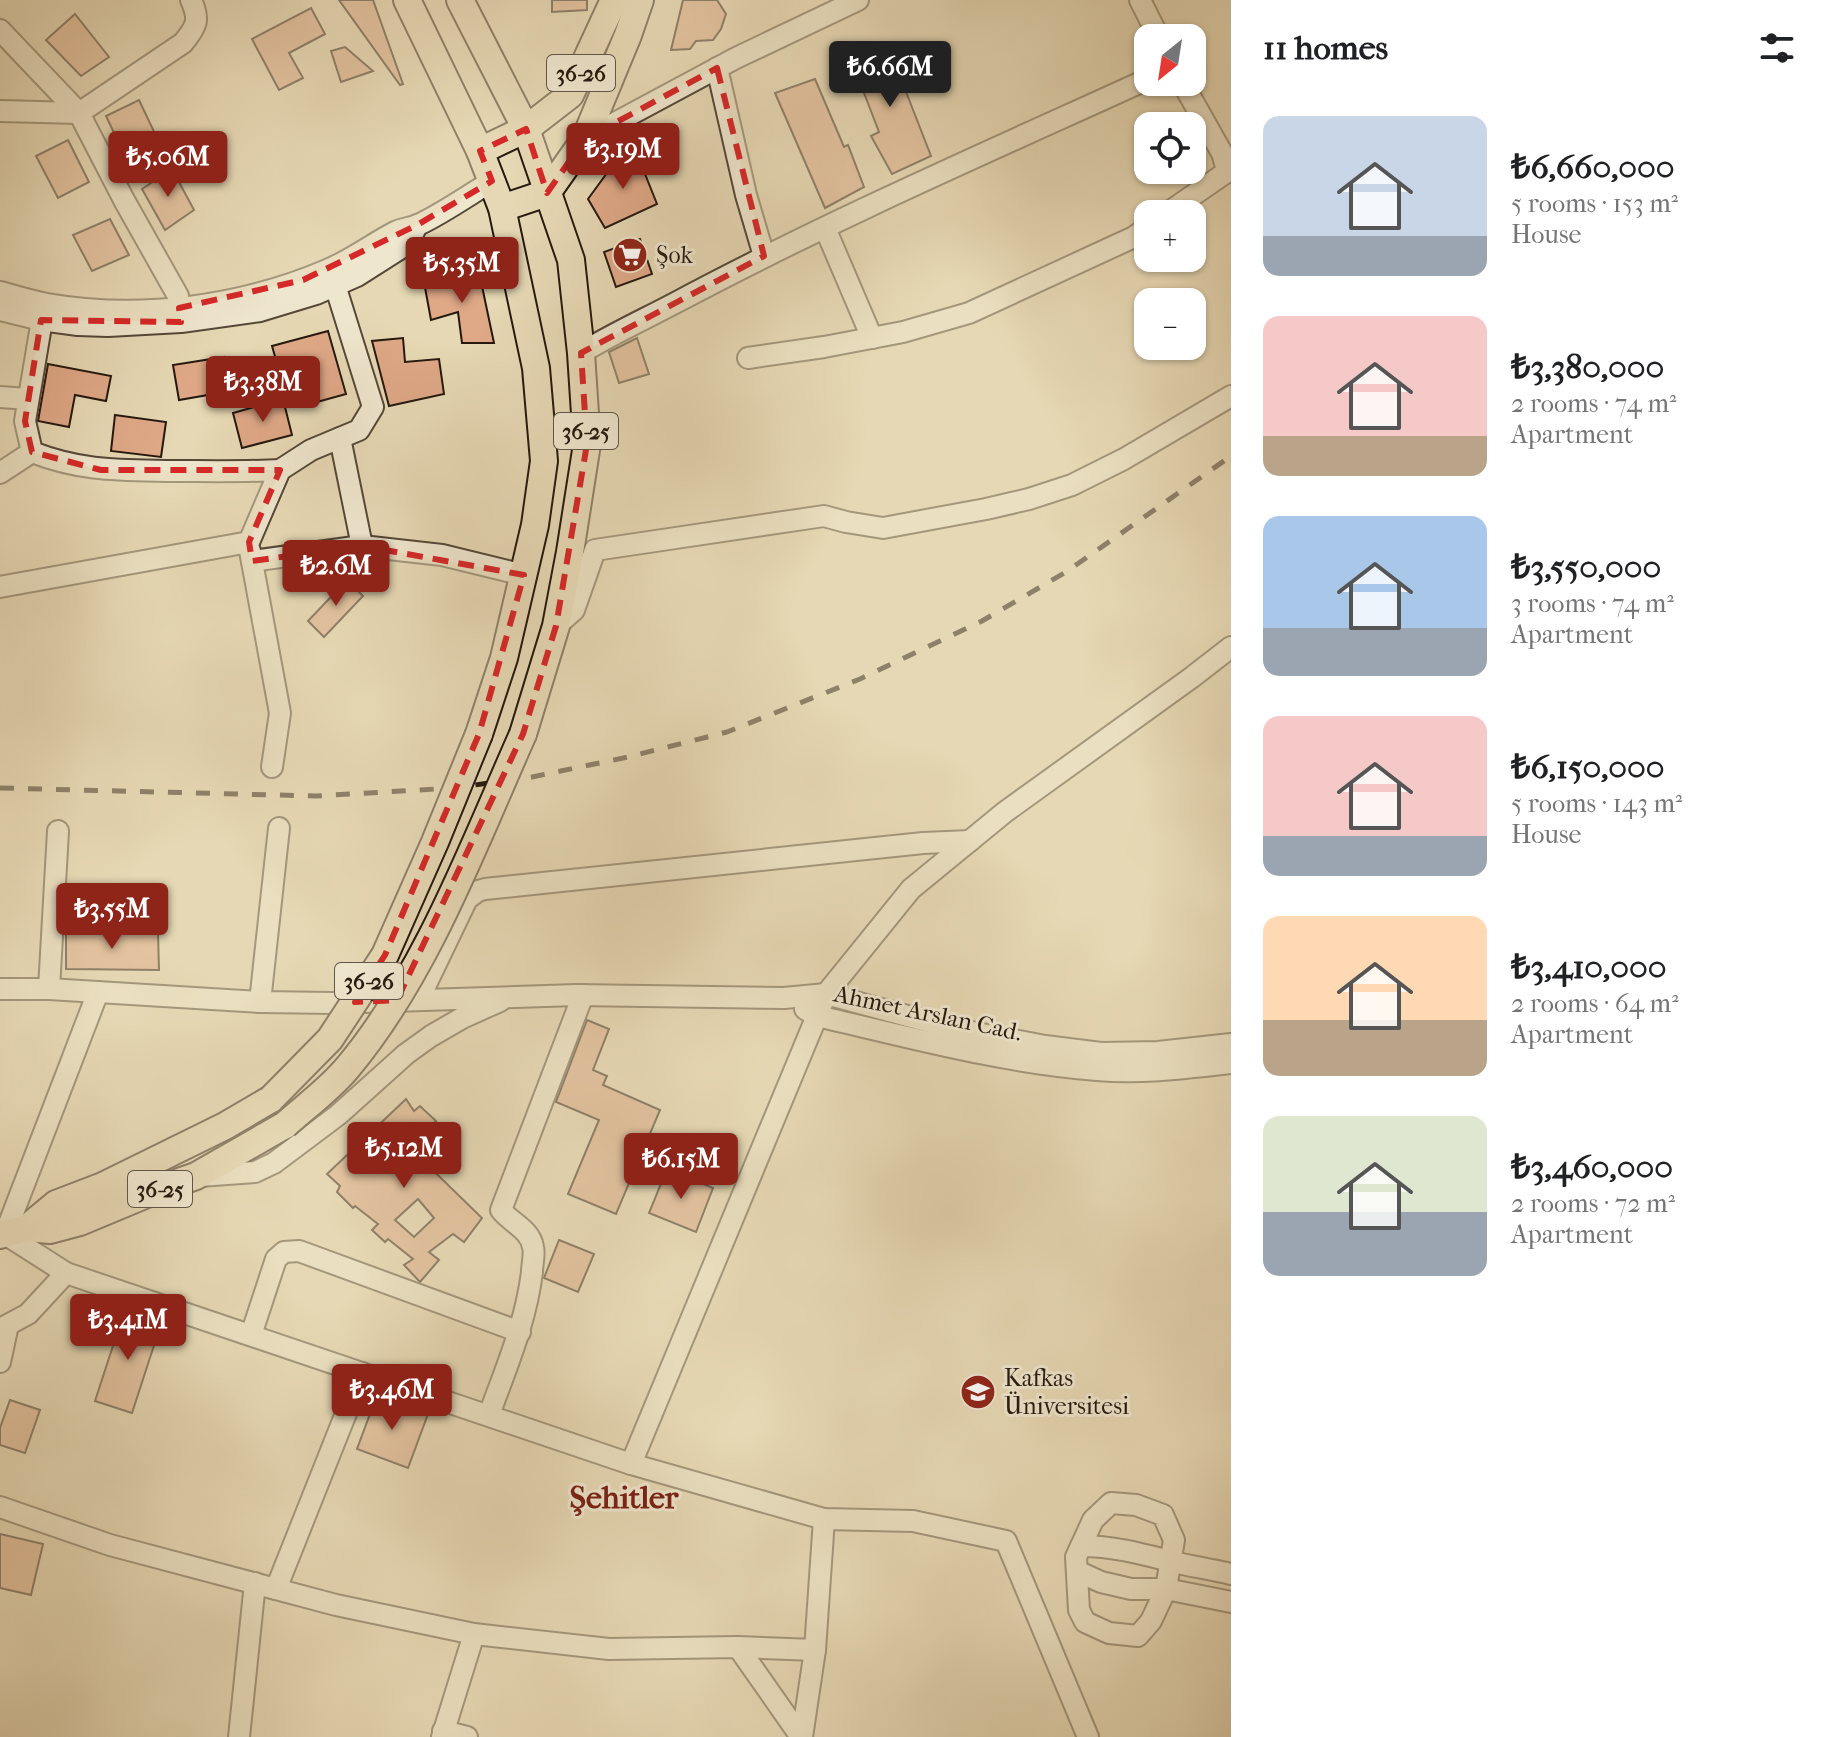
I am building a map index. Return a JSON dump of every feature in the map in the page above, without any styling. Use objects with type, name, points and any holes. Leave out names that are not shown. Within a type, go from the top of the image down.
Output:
[{"type":"main road","points":[[407,0],[480,151]]},
{"type":"main road","points":[[460,0],[526,129]]},
{"type":"main road","name":"36-26","points":[[480,151],[526,129],[570,95],[614,0]]},
{"type":"main road","name":"36-26","points":[[547,193],[585,139],[640,0]]},
{"type":"main road","name":"36-25","points":[[11,1232],[50,1230],[80,1222],[196,1176],[285,1125],[346,1070],[396,1001],[444,910],[523,734],[556,626],[587,444],[571,260],[526,129]]},
{"type":"main road","name":"36-25","points":[[435,842],[479,734],[504,658],[535,525],[544,461],[536,368],[502,208],[480,151]]},
{"type":"main road","points":[[502,208],[547,193]]},
{"type":"main road","name":"36-26","points":[[11,1232],[56,1204],[117,1179],[225,1126],[271,1099],[330,1039],[350,1010],[385,955],[435,842]]},
{"type":"street","points":[[0,111],[79,113],[183,43],[194,30],[197,15],[191,0]]},
{"type":"street","points":[[585,139],[717,68],[858,0]]},
{"type":"street","points":[[1140,0],[1152,24]]},
{"type":"street","points":[[0,30],[79,113],[178,296],[180,315]]},
{"type":"street","points":[[717,68],[746,195],[764,256]]},
{"type":"street","points":[[581,353],[764,256],[1134,85]]},
{"type":"street","points":[[1186,200],[1229,170],[1190,96]]},
{"type":"street","points":[[0,310],[180,315],[260,311],[295,302],[333,278],[376,265],[409,243],[417,225],[492,181]]},
{"type":"street","points":[[825,228],[872,338]]},
{"type":"street","points":[[748,358],[903,332],[969,313],[1134,237]]},
{"type":"street","points":[[32,452],[59,462],[101,470],[280,470],[311,450],[359,430],[373,407],[333,278]]},
{"type":"street","points":[[0,292],[43,312]]},
{"type":"street","points":[[32,452],[25,421],[43,312]]},
{"type":"street","points":[[556,626],[574,610],[595,550],[824,516],[883,528],[1029,499],[1072,485],[1124,459],[1231,396]]},
{"type":"street","points":[[0,397],[28,399]]},
{"type":"street","points":[[340,438],[362,546]]},
{"type":"street","points":[[0,473],[32,452]]},
{"type":"street","points":[[272,767],[280,713],[250,552],[280,470]]},
{"type":"street","points":[[0,587],[250,552],[362,546],[442,555],[524,575]]},
{"type":"street","points":[[631,1464],[826,994],[845,968],[911,889],[1055,775],[1231,647]]},
{"type":"street","points":[[260,1002],[279,828]]},
{"type":"street","points":[[49,989],[58,831]]},
{"type":"street","points":[[419,999],[467,899],[478,891],[923,843],[970,841]]},
{"type":"street","points":[[0,989],[332,1003],[583,995],[784,998]]},
{"type":"street","points":[[98,992],[11,1232],[66,1273],[631,1464],[824,1519],[913,1521],[1006,1541],[1088,1737]]},
{"type":"street","name":"Ahmet Arslan Cad.","points":[[784,998],[826,994],[956,1029],[1101,1053],[1231,1044]]},
{"type":"street","points":[[489,1415],[520,1332],[529,1294],[533,1246],[527,1234],[501,1210],[583,995]]},
{"type":"street","points":[[196,1176],[255,1172],[274,1163],[338,1115],[406,1054],[431,1036],[462,1018],[509,998]]},
{"type":"street","name":"Ahmet Arslan Cad.","points":[[784,998],[817,1016],[1042,1064],[1100,1071],[1159,1070],[1231,1063]]},
{"type":"street","points":[[251,1335],[276,1259],[284,1252],[299,1251],[520,1332]]},
{"type":"street","points":[[0,1362],[4,1327],[28,1314],[66,1273]]},
{"type":"street","points":[[276,1589],[362,1373]]},
{"type":"street","points":[[1111,1503],[1136,1505],[1163,1515],[1174,1540],[1170,1561],[1166,1589],[1151,1621],[1138,1636],[1109,1633],[1085,1622],[1079,1610],[1076,1557],[1093,1520],[1111,1503]]},
{"type":"street","points":[[0,1507],[110,1545],[336,1605],[474,1634],[609,1649],[738,1647],[815,1650]]},
{"type":"street","points":[[802,1737],[815,1650],[824,1519]]},
{"type":"street","points":[[1081,1546],[1105,1546],[1231,1574]]},
{"type":"street","points":[[1077,1571],[1101,1582],[1131,1589],[1166,1589],[1231,1602]]},
{"type":"street","points":[[239,1737],[255,1583]]},
{"type":"street","points":[[467,1737],[442,1734],[474,1634]]},
{"type":"street","points":[[738,1647],[802,1737]]},
{"type":"highlighted area","points":[[717,68],[764,256],[581,353],[587,444],[556,626],[523,734],[397,1000],[355,1002],[385,955],[479,734],[524,575],[362,546],[252,561],[249,542],[280,470],[101,470],[32,452],[25,421],[41,320],[181,322],[179,308],[303,280],[417,225],[492,181],[480,151],[526,129],[547,193],[585,139]]},
{"type":"building","points":[[339,0],[373,0],[403,84],[400,85]]},
{"type":"building","points":[[552,0],[587,0],[587,10],[552,12]]},
{"type":"building","points":[[683,0],[717,0],[726,14],[713,40],[696,41],[690,49],[671,50]]},
{"type":"building","points":[[311,8],[325,34],[289,53],[303,78],[279,90],[252,39]]},
{"type":"building","points":[[75,14],[109,57],[81,76],[46,40]]},
{"type":"building","points":[[887,43],[931,156],[892,174],[871,136],[879,132],[849,54]]},
{"type":"building","points":[[345,47],[373,71],[341,82],[331,51]]},
{"type":"building","points":[[815,79],[844,147],[848,145],[864,187],[825,208],[775,93]]},
{"type":"building","points":[[139,100],[158,140],[125,156],[106,116]]},
{"type":"building","points":[[68,140],[89,182],[58,198],[36,156]]},
{"type":"building","points":[[635,149],[657,204],[605,228],[588,199],[618,158]]},
{"type":"building","points":[[172,169],[194,210],[165,230],[142,189]]},
{"type":"building","points":[[110,219],[129,255],[92,271],[73,235]]},
{"type":"building","points":[[640,239],[652,274],[616,287],[604,252]]},
{"type":"building","points":[[479,272],[494,343],[462,343],[458,312],[431,320],[424,282]]},
{"type":"building","points":[[328,331],[346,394],[317,402],[309,373],[282,381],[272,346]]},
{"type":"building","points":[[403,338],[405,362],[439,359],[444,394],[389,406],[372,341]]},
{"type":"building","points":[[637,338],[649,374],[619,383],[609,352]]},
{"type":"building","points":[[224,357],[231,391],[179,400],[173,365]]},
{"type":"building","points":[[48,364],[111,376],[106,401],[75,395],[69,427],[38,421]]},
{"type":"building","points":[[283,399],[292,435],[242,448],[233,413]]},
{"type":"building","points":[[115,415],[166,422],[161,457],[111,451]]},
{"type":"building","points":[[347,580],[363,596],[324,637],[308,621]]},
{"type":"building","points":[[66,932],[158,933],[159,970],[66,969]]},
{"type":"building","points":[[587,1020],[609,1029],[593,1070],[607,1076],[603,1085],[660,1110],[616,1214],[568,1194],[599,1120],[556,1102]]},
{"type":"building","points":[[406,1099],[414,1111],[420,1106],[436,1121],[409,1147],[482,1218],[464,1242],[453,1234],[429,1252],[439,1260],[420,1282],[404,1265],[413,1259],[372,1230],[378,1224],[355,1206],[353,1208],[337,1192],[340,1186],[327,1174]],"holes":[[[418,1199],[434,1218],[414,1237],[395,1220]]]},
{"type":"building","points":[[667,1169],[713,1188],[696,1232],[649,1213]]},
{"type":"building","points":[[559,1240],[594,1254],[578,1292],[544,1278]]},
{"type":"building","points":[[124,1312],[161,1324],[132,1413],[95,1401]]},
{"type":"building","points":[[377,1395],[428,1414],[408,1468],[357,1449]]},
{"type":"building","points":[[10,1400],[40,1410],[25,1453],[0,1445],[0,1428]]},
{"type":"building","points":[[0,1534],[43,1544],[31,1595],[0,1588]]},
{"type":"railway","points":[[0,788],[316,796],[453,788],[532,777],[727,732],[860,679],[982,621],[1066,572],[1231,456]]},
{"type":"place","name":"Şok","points":[[630,255]]},
{"type":"place","name":"Kafkas Üniversitesi","points":[[978,1392]]},
{"type":"district","name":"Şehitler","points":[[624,1497]]}]
